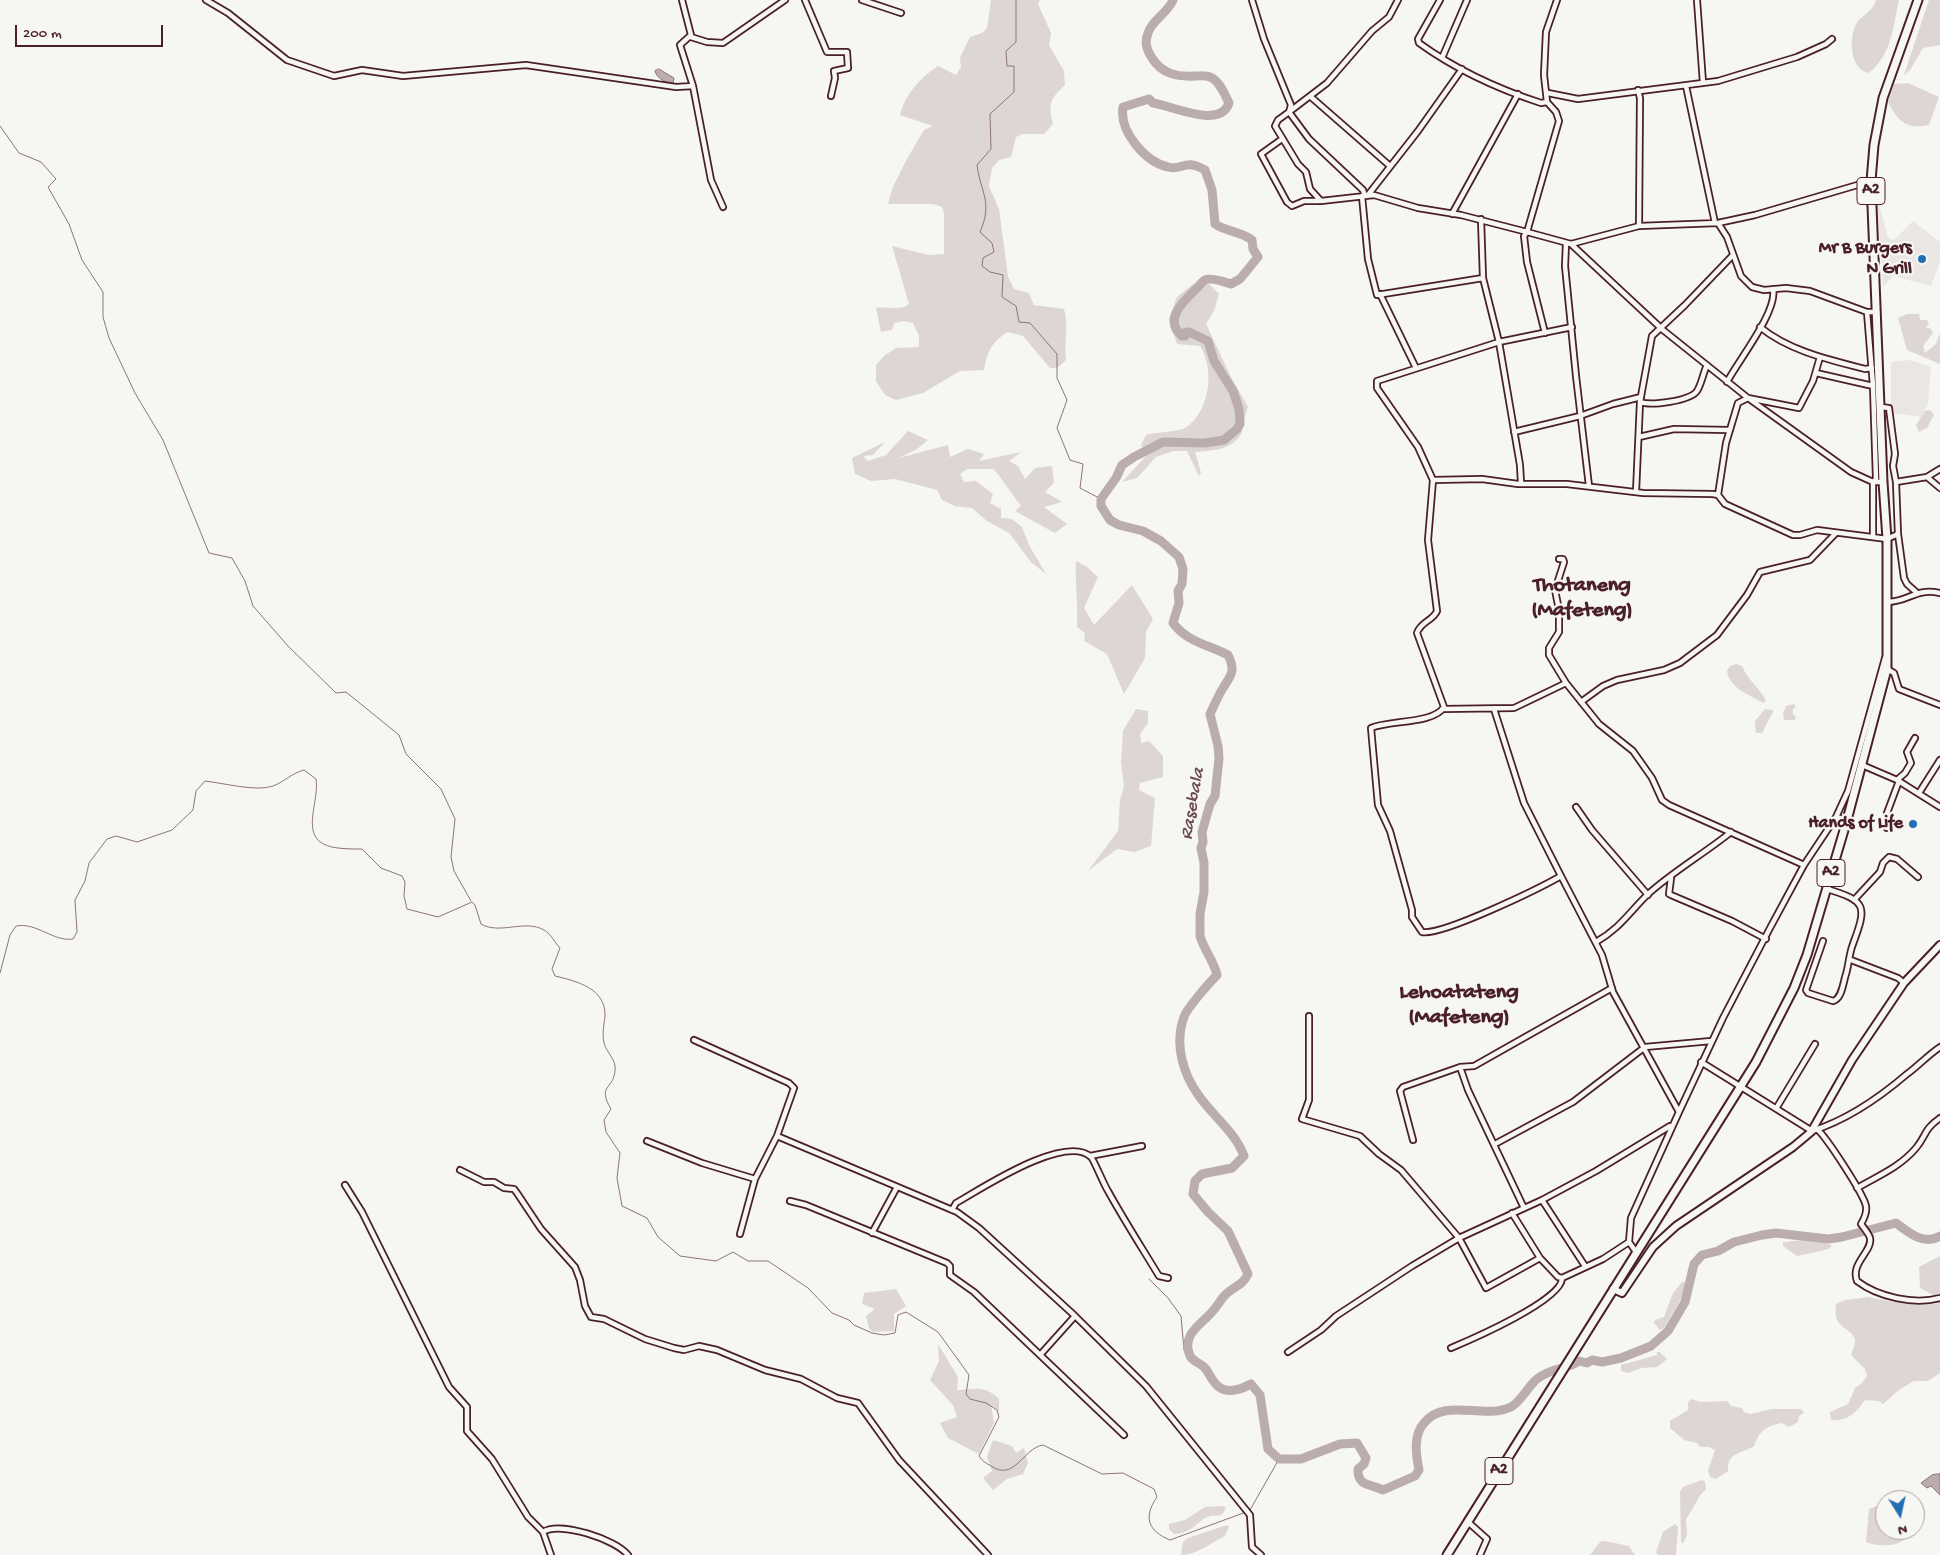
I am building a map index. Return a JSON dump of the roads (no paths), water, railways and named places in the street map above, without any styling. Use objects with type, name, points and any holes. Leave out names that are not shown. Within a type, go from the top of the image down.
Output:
[{"type":"main road","name":"A2","points":[[1447,1555],[1756,1062],[1794,988],[1807,955],[1827,889],[1887,669],[1888,539],[1883,482],[1871,181],[1874,146],[1883,98],[1918,0]]},
{"type":"street","points":[[206,0],[228,13],[288,60],[334,76],[362,70],[403,76],[526,65],[676,87],[693,86]]},
{"type":"street","points":[[682,0],[690,37]]},
{"type":"street","points":[[723,207],[711,180],[693,86],[680,46],[682,42],[690,37],[707,42],[723,43],[784,0]]},
{"type":"street","points":[[805,0],[827,52],[847,52],[848,68],[834,71],[835,78],[831,96]]},
{"type":"street","points":[[862,0],[901,13]]},
{"type":"street","points":[[880,0],[882,7]]},
{"type":"street","points":[[1252,0],[1264,39],[1291,105],[1289,112]]},
{"type":"street","points":[[1320,202],[1310,189],[1306,172],[1298,164],[1274,124],[1327,83],[1381,22],[1388,17],[1398,0]]},
{"type":"street","points":[[1440,0],[1418,41],[1462,69],[1541,103],[1547,102]]},
{"type":"street","points":[[1442,58],[1467,0]]},
{"type":"street","points":[[1544,333],[1527,262],[1524,236],[1527,232],[1559,121],[1556,112],[1547,102],[1548,93],[1544,76],[1546,32],[1557,0]]},
{"type":"street","points":[[1696,0],[1703,83]]},
{"type":"street","points":[[1548,93],[1578,99],[1703,83],[1774,66],[1826,44],[1832,39]]},
{"type":"street","points":[[1365,196],[1418,131],[1462,69]]},
{"type":"street","points":[[1686,86],[1716,223],[1727,237],[1741,276],[1746,282],[1758,289],[1810,291],[1867,312],[1877,312]]},
{"type":"street","points":[[1638,90],[1640,98],[1641,174],[1639,226]]},
{"type":"street","points":[[1452,214],[1518,94]]},
{"type":"street","points":[[1311,97],[1390,166]]},
{"type":"street","points":[[1289,112],[1309,139],[1363,190],[1365,196],[1368,260],[1375,293],[1380,294],[1483,278]]},
{"type":"street","points":[[1282,139],[1261,154],[1287,202],[1292,206],[1304,201],[1320,202],[1365,196],[1481,219],[1572,244],[1639,226],[1716,223],[1755,215],[1871,181]]},
{"type":"street","points":[[1481,219],[1483,278],[1499,342],[1521,483]]},
{"type":"street","points":[[1566,243],[1566,266],[1580,416],[1589,486]]},
{"type":"street","points":[[1572,244],[1661,327],[1748,398],[1850,472],[1873,482],[1883,482]]},
{"type":"street","points":[[1636,492],[1641,399],[1652,336],[1733,255]]},
{"type":"street","points":[[1728,382],[1760,328],[1772,302],[1773,289]]},
{"type":"street","points":[[1380,294],[1416,368]]},
{"type":"street","points":[[1867,312],[1873,386],[1876,479],[1873,482],[1873,537]]},
{"type":"street","points":[[1443,709],[1438,686],[1417,633],[1421,624],[1433,618],[1437,611],[1428,540],[1433,480],[1418,447],[1376,384],[1380,378],[1499,342],[1572,327]]},
{"type":"street","points":[[1760,328],[1793,347],[1865,369],[1872,368]]},
{"type":"street","points":[[1718,495],[1729,430],[1738,402],[1748,398],[1799,408],[1804,402],[1816,373],[1820,356]]},
{"type":"street","points":[[1514,432],[1580,416],[1613,404],[1641,399],[1648,404],[1690,398],[1698,390],[1707,365]]},
{"type":"street","points":[[1816,373],[1873,386]]},
{"type":"street","points":[[1881,407],[1889,408],[1891,417],[1895,454],[1893,466],[1896,482],[1898,534],[1906,582],[1916,592]]},
{"type":"street","points":[[1639,437],[1674,429],[1729,430]]},
{"type":"street","points":[[1896,482],[1926,477],[1940,469]]},
{"type":"street","points":[[1926,477],[1940,488]]},
{"type":"street","points":[[1433,480],[1482,479],[1589,486],[1636,492],[1704,493],[1718,495],[1725,504],[1793,535],[1800,536],[1817,530],[1835,534],[1888,539],[1898,534]]},
{"type":"street","points":[[1581,702],[1604,686],[1617,680],[1664,670],[1680,663],[1717,635],[1747,595],[1760,572],[1810,560],[1835,534]]},
{"type":"street","points":[[1559,559],[1563,559],[1564,562],[1555,590],[1559,610],[1559,632],[1548,652],[1566,683],[1581,702],[1599,724],[1633,751],[1652,778],[1662,800],[1669,805],[1804,865]]},
{"type":"street","points":[[1888,602],[1897,601],[1916,592],[1940,593]]},
{"type":"street","points":[[1636,1252],[1629,1242],[1631,1218],[1701,1062],[1804,865],[1846,800],[1885,657],[1888,656]]},
{"type":"street","points":[[1887,669],[1894,673],[1899,689],[1940,705]]},
{"type":"street","points":[[1561,876],[1506,903],[1459,922],[1427,933],[1422,932],[1412,917],[1412,910],[1390,831],[1378,805],[1371,728],[1384,723],[1428,717],[1443,709],[1494,709],[1521,706],[1566,683]]},
{"type":"street","points":[[1494,709],[1524,803],[1596,942],[1612,988],[1679,1112]]},
{"type":"street","points":[[1887,828],[1887,813],[1898,780],[1911,763],[1907,752],[1916,738]]},
{"type":"street","points":[[1919,793],[1940,760]]},
{"type":"street","points":[[1862,765],[1898,780],[1940,807]]},
{"type":"street","points":[[1576,807],[1592,830],[1648,895]]},
{"type":"street","points":[[1836,817],[1847,820]]},
{"type":"street","points":[[1596,942],[1610,934],[1633,913],[1648,895],[1732,832]]},
{"type":"street","points":[[1854,900],[1880,872],[1883,863],[1889,857],[1897,859],[1918,877]]},
{"type":"street","points":[[1672,877],[1668,894],[1732,921],[1766,939]]},
{"type":"street","points":[[1824,941],[1806,987],[1808,993],[1832,1001],[1837,1000],[1851,960],[1852,946],[1863,915],[1862,908],[1854,900],[1827,889]]},
{"type":"street","points":[[1613,1289],[1622,1293],[1653,1247],[1676,1226],[1793,1148],[1814,1130],[1852,1060],[1904,983],[1940,945]]},
{"type":"street","points":[[1851,960],[1898,978],[1904,983]]},
{"type":"street","points":[[1413,1140],[1400,1091],[1406,1086],[1460,1067],[1474,1066],[1522,1037],[1612,988]]},
{"type":"street","points":[[1309,1016],[1308,1100],[1302,1119],[1310,1123],[1341,1129],[1360,1136],[1379,1154],[1401,1170],[1459,1238],[1486,1288],[1540,1258]]},
{"type":"street","points":[[694,1040],[789,1083],[794,1088],[777,1136],[755,1180],[740,1234]]},
{"type":"street","points":[[1495,1144],[1573,1102],[1645,1047],[1712,1041]]},
{"type":"street","points":[[1776,1107],[1815,1044]]},
{"type":"street","points":[[1814,1130],[1829,1126],[1866,1104],[1900,1081],[1940,1047]]},
{"type":"street","points":[[1701,1062],[1814,1130],[1857,1188],[1866,1205],[1861,1224],[1870,1237],[1870,1244],[1856,1271],[1857,1281],[1879,1294],[1920,1300],[1940,1298]]},
{"type":"street","points":[[1460,1067],[1468,1090],[1524,1208]]},
{"type":"street","points":[[1857,1188],[1898,1166],[1917,1147],[1929,1125],[1940,1118]]},
{"type":"street","points":[[1288,1352],[1398,1274],[1459,1238],[1542,1200],[1628,1153],[1672,1125]]},
{"type":"street","points":[[777,1136],[952,1210],[979,1228],[1075,1316],[1146,1386],[1250,1515],[1253,1527],[1252,1548],[1261,1555]]},
{"type":"street","points":[[647,1140],[702,1163],[755,1180]]},
{"type":"street","points":[[952,1210],[956,1203],[1038,1158],[1067,1152],[1090,1156],[1142,1146]]},
{"type":"street","points":[[1090,1156],[1114,1202],[1159,1276],[1168,1278]]},
{"type":"street","points":[[460,1170],[478,1180],[494,1182],[504,1188],[514,1189],[541,1230],[575,1267],[580,1280],[585,1306],[591,1317],[604,1319],[638,1336],[674,1348],[684,1350],[699,1346],[717,1350],[765,1370],[801,1379],[837,1398],[858,1402],[908,1471],[988,1555]]},
{"type":"street","points":[[345,1185],[362,1212],[449,1387],[467,1407],[467,1431],[492,1459],[528,1517],[542,1532],[551,1555]]},
{"type":"street","points":[[872,1233],[897,1187]]},
{"type":"street","points":[[1542,1200],[1585,1266]]},
{"type":"street","points":[[790,1201],[806,1205],[946,1263],[950,1266],[950,1275],[974,1292],[1124,1435]]},
{"type":"street","points":[[1512,1213],[1540,1258],[1554,1275],[1562,1278],[1603,1259],[1629,1242]]},
{"type":"street","points":[[1451,1348],[1487,1333],[1529,1310],[1561,1285],[1562,1278]]},
{"type":"street","points":[[1040,1355],[1075,1316]]},
{"type":"street","points":[[1468,1522],[1487,1539],[1480,1555]]},
{"type":"street","points":[[542,1532],[552,1528],[579,1530],[606,1541],[628,1555]]},
{"type":"waterway","points":[[1016,0],[1016,42],[1006,51],[1007,66],[1014,66],[1014,92],[990,114],[991,149],[977,165],[986,205],[986,213],[980,232],[992,243],[994,252],[983,258],[982,266],[990,272],[1003,275],[1002,297],[1016,306],[1019,322],[1030,323],[1057,354],[1057,378],[1067,400],[1057,428],[1070,460],[1083,464],[1080,488],[1101,499]]},
{"type":"waterway","name":"Rasebala","points":[[1173,0],[1168,9],[1150,28],[1146,43],[1150,55],[1160,68],[1170,73],[1182,76],[1207,76],[1213,79],[1221,88],[1229,103],[1224,111],[1216,115],[1206,115],[1194,114],[1153,103],[1149,99],[1123,107],[1125,126],[1135,144],[1159,164],[1173,168],[1192,165],[1205,170],[1212,190],[1215,224],[1252,240],[1253,249],[1258,257],[1240,279],[1231,284],[1214,279],[1204,281],[1182,304],[1174,323],[1176,330],[1182,336],[1189,332],[1208,341],[1214,361],[1233,391],[1239,409],[1240,424],[1237,429],[1224,440],[1204,443],[1163,442],[1122,465],[1116,478],[1101,499],[1101,506],[1110,520],[1119,525],[1143,531],[1161,541],[1179,557],[1183,569],[1182,584],[1178,591],[1179,603],[1173,623],[1185,635],[1228,655],[1232,665],[1230,676],[1210,714],[1219,758],[1215,796],[1210,804],[1202,832],[1203,842],[1201,848],[1204,863],[1204,892],[1200,914],[1200,936],[1217,975],[1186,1013],[1181,1027],[1180,1048],[1188,1078],[1193,1087],[1235,1139],[1244,1156],[1232,1168],[1202,1174],[1195,1181],[1193,1194],[1228,1231],[1248,1274],[1241,1283],[1226,1294],[1193,1331],[1188,1341],[1190,1356],[1201,1364],[1215,1383],[1223,1389],[1235,1390],[1251,1384],[1260,1395],[1268,1449],[1279,1459],[1301,1459],[1340,1444],[1357,1443],[1366,1458],[1364,1464],[1358,1469],[1360,1479],[1366,1484],[1383,1490],[1415,1476],[1419,1470],[1416,1452],[1418,1433],[1424,1423],[1433,1415],[1443,1411],[1489,1411],[1511,1407],[1515,1405],[1534,1382],[1548,1372],[1579,1361],[1587,1363],[1592,1360],[1602,1362],[1621,1358],[1651,1346],[1668,1331],[1685,1302],[1694,1264],[1702,1255],[1718,1251],[1734,1242],[1762,1235],[1776,1233],[1828,1239],[1896,1223],[1911,1234],[1922,1239],[1934,1239],[1940,1236]]},
{"type":"waterway","points":[[0,126],[19,153],[41,162],[56,179],[48,187],[69,224],[82,260],[103,292],[103,317],[109,338],[135,393],[163,440],[209,553],[232,558],[245,581],[253,606],[288,646],[336,693],[346,692],[399,735],[406,754],[441,789],[455,819],[451,857],[454,871],[471,901]]},
{"type":"waterway","points":[[0,973],[10,935],[16,926],[31,927],[59,938],[73,939],[77,932],[75,900],[85,881],[89,863],[107,839],[116,836],[137,842],[172,830],[193,810],[196,791],[205,781],[249,788],[266,788],[304,770],[316,779],[312,821],[313,831],[317,839],[325,845],[338,848],[362,849],[381,868],[402,876],[405,882],[404,896],[407,909],[438,917],[472,902],[475,905],[481,924],[488,927],[529,926],[544,930],[560,948],[552,969],[555,976],[580,983],[595,992],[601,999],[605,1016],[604,1043],[615,1067],[614,1077],[607,1088],[605,1096],[611,1109],[604,1120],[606,1132],[620,1153],[617,1178],[622,1206],[647,1218],[658,1237],[680,1256],[716,1261],[733,1252],[748,1261],[768,1261],[808,1288],[832,1313],[872,1333],[884,1335],[895,1333],[898,1315],[906,1312],[938,1332],[969,1375],[966,1394],[970,1399],[986,1403],[997,1410],[999,1417],[979,1456],[986,1463],[999,1470],[1013,1467],[1036,1447],[1043,1445],[1102,1474],[1123,1473],[1154,1489],[1157,1497],[1150,1511],[1150,1523],[1157,1532],[1170,1540],[1246,1512]]},
{"type":"waterway","points":[[1149,1279],[1168,1298],[1181,1316],[1184,1350],[1188,1353]]},
{"type":"waterway","points":[[1250,1510],[1279,1459]]},
{"type":"place","name":"Mr B Burgers N Grill","points":[[1922,259]]},
{"type":"place","name":"Hands of Life","points":[[1913,824]]},
{"type":"district","name":"Thotaneng (Mafeteng)","points":[[1582,600]]},
{"type":"district","name":"Lehoatateng (Mafeteng)","points":[[1459,1006]]}]
